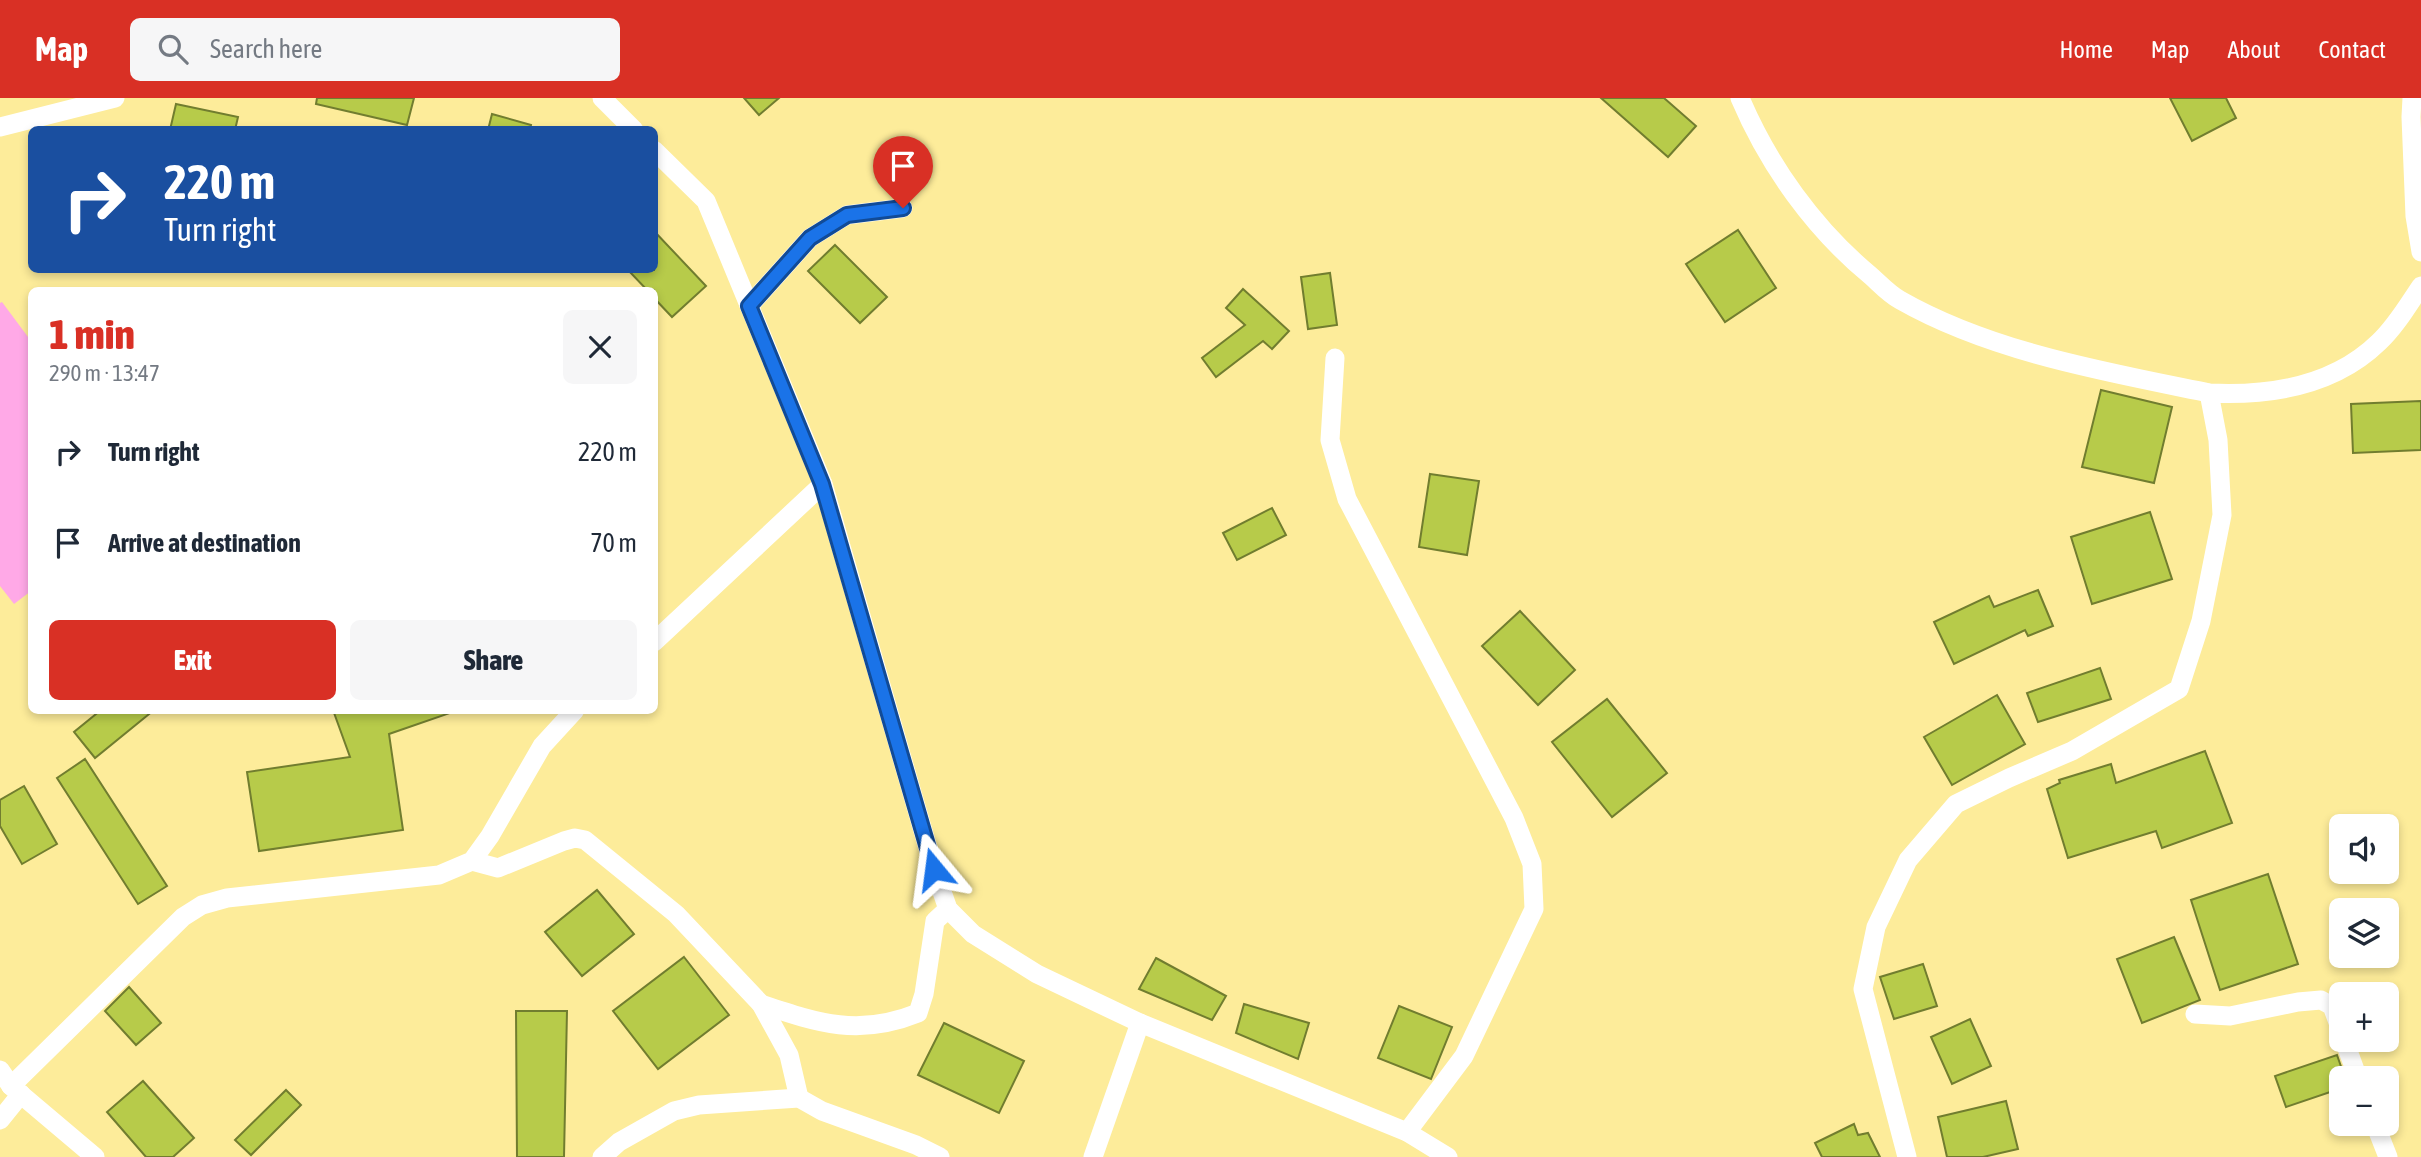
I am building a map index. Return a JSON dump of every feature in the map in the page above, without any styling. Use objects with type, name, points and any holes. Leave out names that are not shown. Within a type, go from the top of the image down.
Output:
[{"type":"street","points":[[0,127],[115,98]]},
{"type":"street","points":[[602,98],[630,126]]},
{"type":"street","points":[[1740,98],[1756,136],[1805,208],[1854,262],[1897,298],[1946,324],[2005,346],[2209,393],[2273,392],[2309,384],[2367,353],[2380,342],[2421,286]]},
{"type":"street","points":[[2412,98],[2415,216],[2421,252]]},
{"type":"street","points":[[658,154],[706,201],[822,484],[948,909],[973,934],[1037,974],[1140,1023],[1407,1132],[1448,1157]]},
{"type":"street","points":[[749,306],[810,238],[847,215],[903,208]]},
{"type":"street","points":[[1335,358],[1330,440],[1347,499],[1514,818],[1532,864],[1534,909],[1464,1056],[1407,1132]]},
{"type":"street","points":[[1907,1157],[1863,989],[1876,927],[1909,860],[1956,804],[2072,751],[2179,689],[2201,621],[2222,515],[2218,440],[2209,393]]},
{"type":"street","points":[[658,638],[822,484]]},
{"type":"street","points":[[0,1120],[10,1083],[183,917],[202,905],[227,898],[439,875],[472,861],[490,836],[542,746],[571,714]]},
{"type":"street","points":[[472,861],[498,868],[564,841],[575,838],[585,840],[676,914],[761,1004],[789,1055],[799,1098]]},
{"type":"street","points":[[761,1004],[815,1022],[848,1026],[899,1021],[918,1013],[924,994],[935,921],[948,909]]},
{"type":"street","points":[[2196,1014],[2230,1016],[2298,1002],[2322,1000],[2329,1004]]},
{"type":"street","points":[[1093,1157],[1140,1023]]},
{"type":"street","points":[[10,1083],[95,1157]]},
{"type":"street","points":[[602,1157],[619,1142],[674,1111],[699,1105],[799,1098],[821,1111],[916,1145],[940,1157]]},
{"type":"street","points":[[2380,1136],[2388,1157]]},
{"type":"shaded area","points":[[2,302],[28,337],[28,593],[14,604],[0,586]]},
{"type":"building","points":[[317,98],[414,98],[407,125],[316,104]]},
{"type":"building","points":[[744,98],[779,98],[759,115]]},
{"type":"building","points":[[1601,98],[1664,98],[1696,126],[1668,157]]},
{"type":"building","points":[[2170,98],[2226,98],[2236,118],[2192,141]]},
{"type":"building","points":[[176,104],[238,117],[236,126],[171,126]]},
{"type":"building","points":[[492,114],[531,125],[531,126],[489,126]]},
{"type":"building","points":[[1738,230],[1776,288],[1725,322],[1686,264]]},
{"type":"building","points":[[658,235],[706,286],[672,317],[658,302],[658,287],[644,287],[631,273],[658,273]]},
{"type":"building","points":[[835,245],[887,297],[860,323],[808,271]]},
{"type":"building","points":[[1330,273],[1337,325],[1308,329],[1301,277]]},
{"type":"building","points":[[1243,289],[1289,331],[1272,349],[1263,341],[1216,377],[1202,358],[1245,325],[1226,308]]},
{"type":"building","points":[[2101,390],[2172,407],[2154,483],[2082,467]]},
{"type":"building","points":[[2421,401],[2421,450],[2353,453],[2351,404]]},
{"type":"building","points":[[1430,474],[1479,481],[1467,555],[1419,547]]},
{"type":"building","points":[[1272,508],[1286,535],[1237,560],[1223,533]]},
{"type":"building","points":[[2150,512],[2172,579],[2092,604],[2071,537]]},
{"type":"building","points":[[2038,590],[2053,626],[2028,636],[2025,630],[1954,664],[1934,622],[1989,596],[1994,607]]},
{"type":"building","points":[[1520,611],[1575,670],[1538,705],[1482,646]]},
{"type":"building","points":[[2100,668],[2111,699],[2038,722],[2027,693]]},
{"type":"building","points":[[1997,695],[2025,744],[1952,785],[1924,737]]},
{"type":"building","points":[[1607,699],[1667,773],[1612,817],[1552,742]]},
{"type":"building","points":[[96,714],[149,714],[95,758],[74,732]]},
{"type":"building","points":[[334,714],[447,714],[389,734],[403,830],[259,851],[247,772],[350,757]]},
{"type":"building","points":[[2205,751],[2232,823],[2162,848],[2156,831],[2068,858],[2047,789],[2060,783],[2059,780],[2111,764],[2116,783]]},
{"type":"building","points":[[85,759],[167,886],[138,904],[57,778]]},
{"type":"building","points":[[24,786],[57,844],[22,864],[0,826],[0,800]]},
{"type":"building","points":[[2268,874],[2298,964],[2220,990],[2191,900]]},
{"type":"building","points":[[597,890],[634,934],[582,976],[545,932]]},
{"type":"building","points":[[2174,937],[2200,1000],[2142,1023],[2117,959]]},
{"type":"building","points":[[684,957],[729,1015],[658,1069],[613,1011]]},
{"type":"building","points":[[1156,958],[1226,996],[1212,1020],[1139,989]]},
{"type":"building","points":[[1923,964],[1937,1006],[1894,1019],[1880,977]]},
{"type":"building","points":[[129,987],[161,1023],[136,1045],[105,1011]]},
{"type":"building","points":[[1244,1004],[1309,1023],[1298,1059],[1236,1033]]},
{"type":"building","points":[[1399,1006],[1452,1027],[1431,1079],[1378,1058]]},
{"type":"building","points":[[516,1011],[567,1011],[564,1157],[517,1157]]},
{"type":"building","points":[[1970,1019],[1991,1066],[1952,1084],[1931,1037]]},
{"type":"building","points":[[944,1023],[1024,1061],[999,1113],[918,1075]]},
{"type":"building","points":[[2337,1055],[2341,1066],[2329,1066],[2329,1092],[2286,1107],[2275,1076]]},
{"type":"building","points":[[143,1081],[194,1138],[173,1157],[146,1157],[107,1112]]},
{"type":"building","points":[[286,1090],[301,1105],[251,1155],[235,1140]]},
{"type":"building","points":[[2006,1101],[2018,1149],[1983,1157],[1947,1157],[1938,1117]]},
{"type":"building","points":[[1854,1124],[1858,1135],[1868,1133],[1880,1157],[1822,1157],[1815,1143]]},
{"type":"route","points":[[903,208],[847,215],[810,238],[749,306],[822,484],[934,869]]}]
